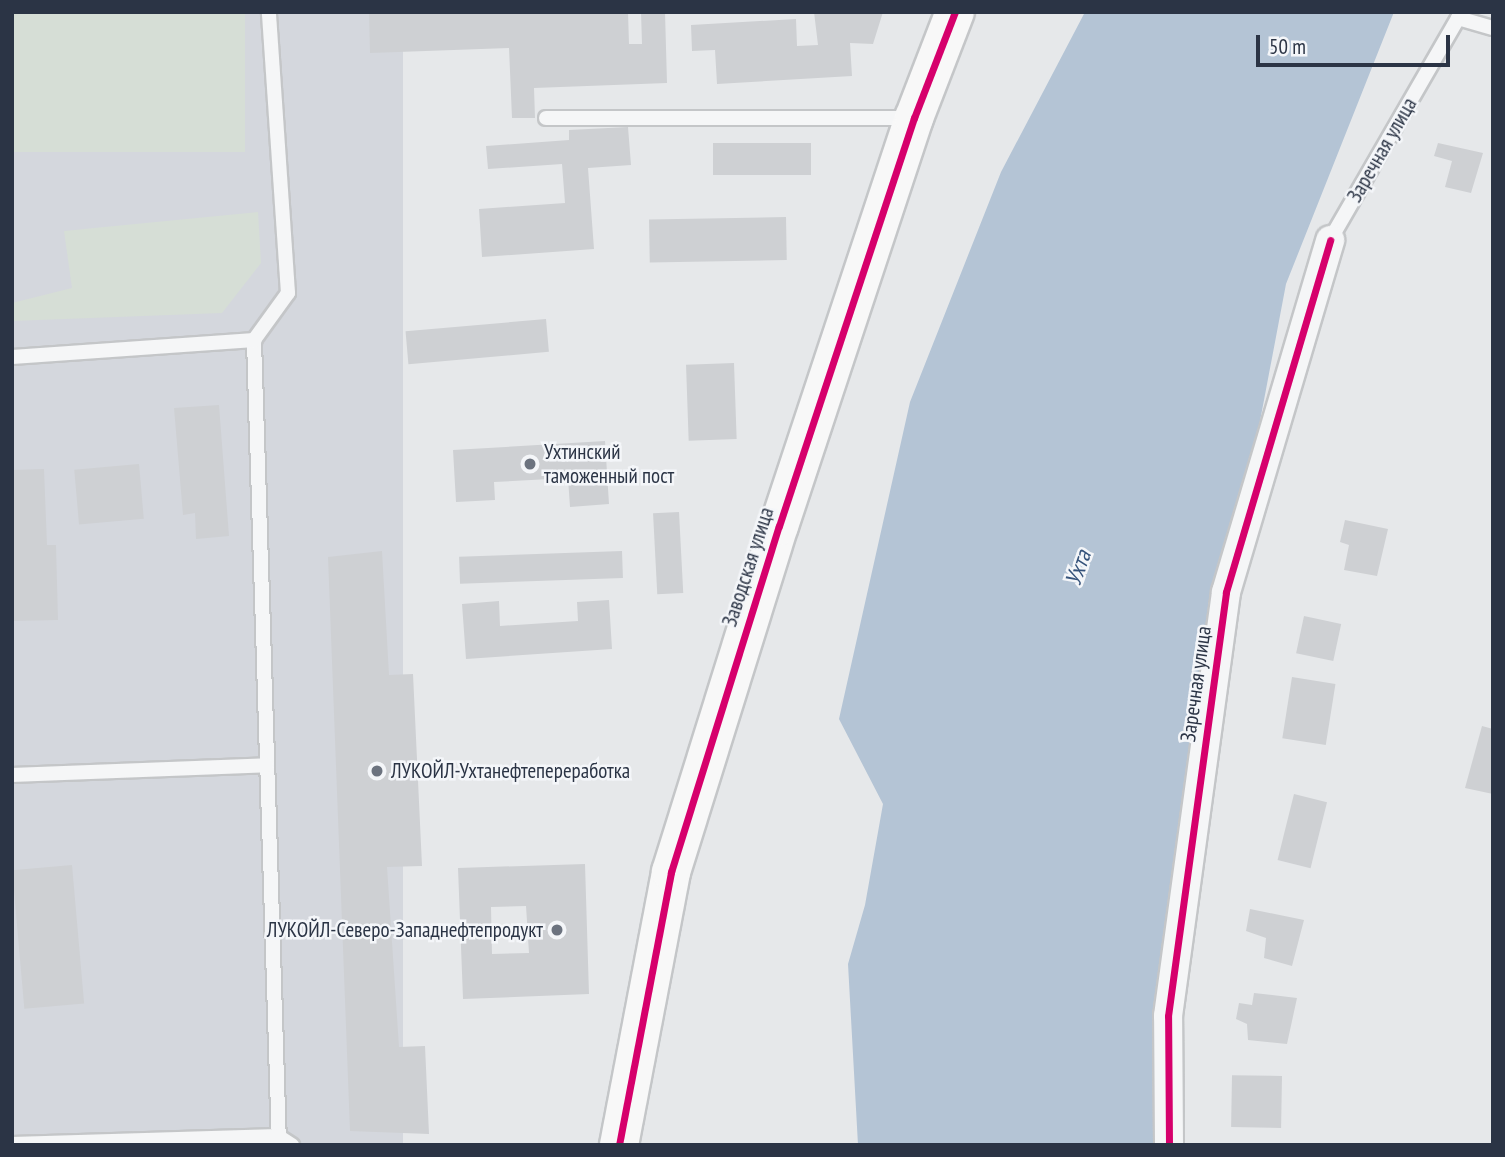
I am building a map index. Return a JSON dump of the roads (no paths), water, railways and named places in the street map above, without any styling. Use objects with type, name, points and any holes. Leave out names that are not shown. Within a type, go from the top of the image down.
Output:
[{"type":"street","name":"Заводская улица","points":[[619,1145],[671,872],[914,118],[955,12]]},
{"type":"street","name":"Заречная улица","points":[[1169,1145],[1168,1016],[1226,592],[1330,240]]},
{"type":"lane","points":[[269,12],[288,293],[254,340],[279,1141]]},
{"type":"lane","name":"Заречная улица","points":[[1330,240],[1458,18],[1493,28]]},
{"type":"lane","points":[[546,118],[914,118]]},
{"type":"lane","points":[[12,357],[254,340]]},
{"type":"lane","points":[[12,775],[267,765]]},
{"type":"lane","points":[[12,1144],[279,1141],[292,1145]]},
{"type":"water","name":"Ухта","points":[[1085,12],[1394,12],[1286,284],[1257,437],[1223,561],[1157,1014],[1155,1145],[858,1145],[848,964],[865,905],[883,804],[839,719],[910,402],[1001,172]]},
{"type":"place","name":"Ухтинский таможенный пост","points":[[530,464]]},
{"type":"place","name":"ЛУКОЙЛ-Ухтанефтепереработка","points":[[377,771]]},
{"type":"place","name":"ЛУКОЙЛ-Северо-Западнефтепродукт","points":[[557,930]]}]
